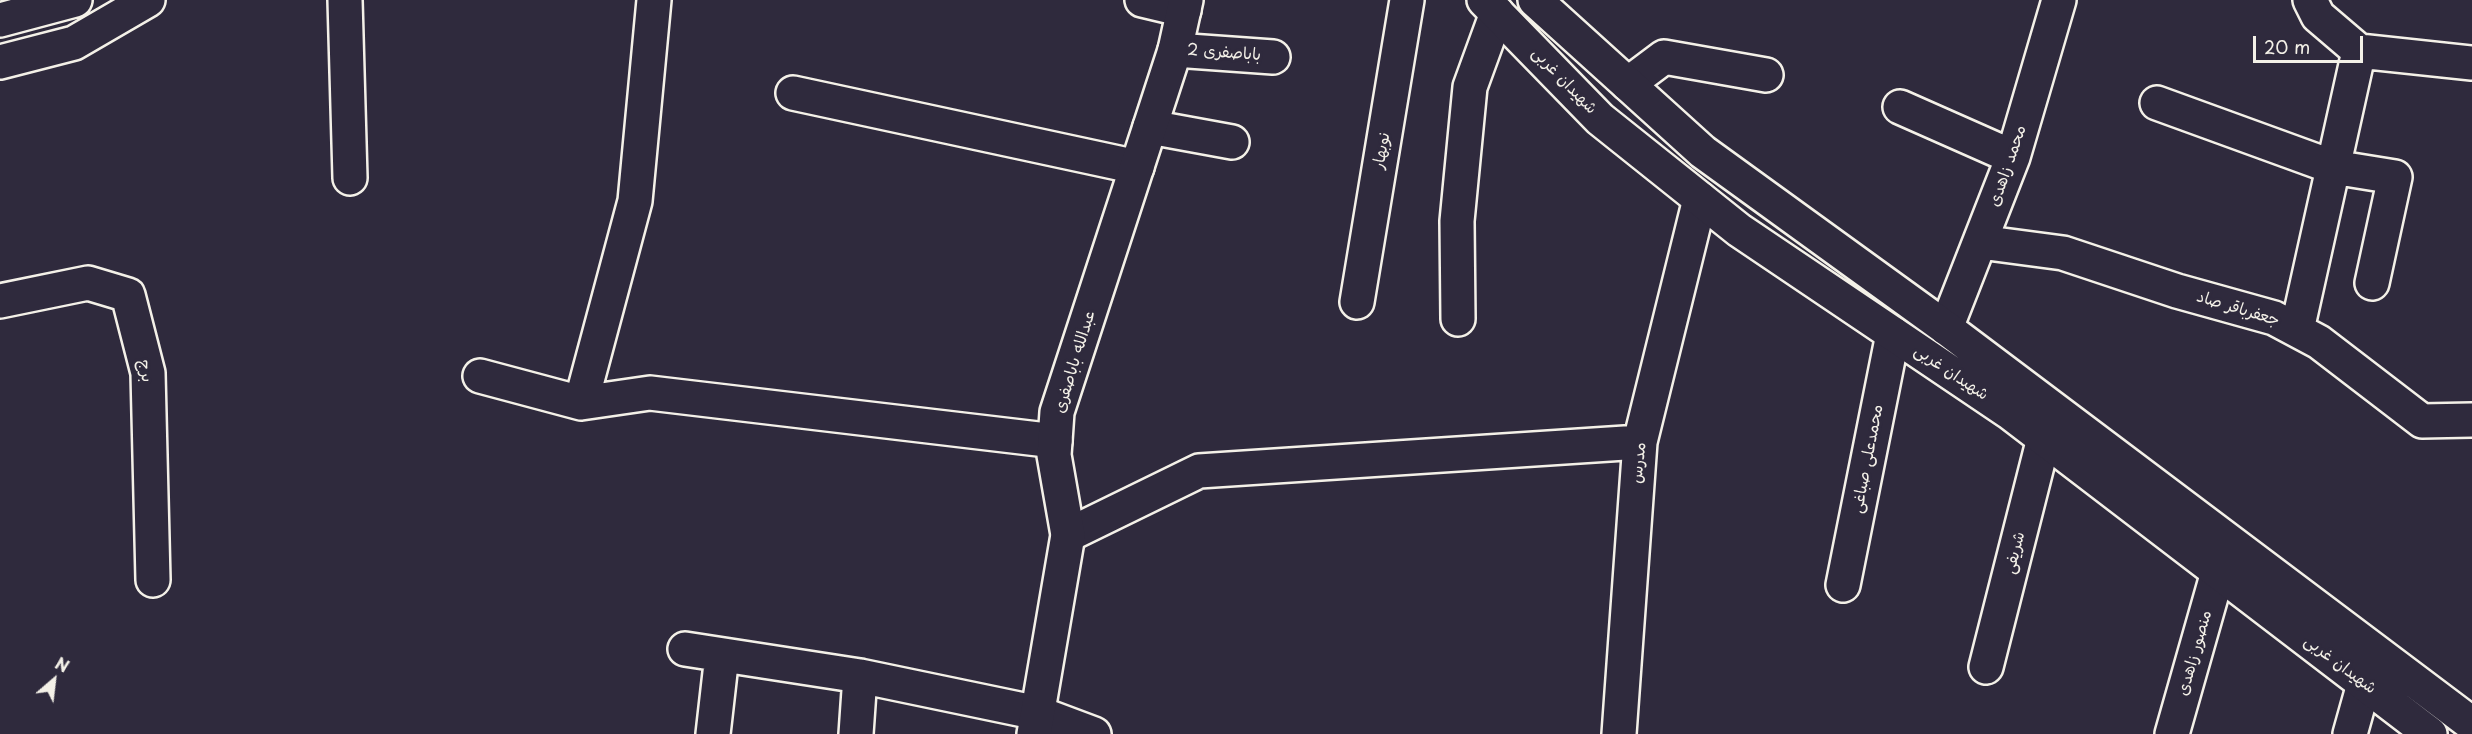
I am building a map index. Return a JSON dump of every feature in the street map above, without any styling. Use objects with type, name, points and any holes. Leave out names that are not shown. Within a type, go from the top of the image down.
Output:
[{"type":"street","points":[[0,20],[75,0]]},
{"type":"street","points":[[0,62],[74,44],[148,0]]},
{"type":"street","points":[[345,0],[350,178]]},
{"type":"street","points":[[581,403],[635,201],[654,0]]},
{"type":"street","points":[[1142,0],[1185,5]]},
{"type":"street","name":"نوبهار","points":[[1356,302],[1407,0]]},
{"type":"street","name":"شهیدان غربی","points":[[1535,0],[1703,152],[1946,328],[2472,724]]},
{"type":"street","name":"محمد زاهدی","points":[[1946,328],[2013,157],[2059,0]]},
{"type":"street","points":[[2310,0],[2318,16],[2359,51],[2472,63]]},
{"type":"street","name":"عبدالله باباصفری","points":[[1036,723],[1068,535],[1054,455],[1057,412],[1175,50],[1185,5]]},
{"type":"street","points":[[1458,320],[1457,221],[1470,87],[1490,7]]},
{"type":"street","name":"شهیدان غربی","points":[[1490,7],[1600,119],[1739,230],[2044,438],[2430,734]]},
{"type":"street","name":"باباصفری 2","points":[[1175,50],[1273,57]]},
{"type":"street","points":[[2297,330],[2359,51]]},
{"type":"street","points":[[1628,84],[1664,57],[1766,75]]},
{"type":"street","points":[[793,93],[1137,167]]},
{"type":"street","points":[[2157,103],[2333,167],[2395,177],[2372,283]]},
{"type":"street","points":[[1900,107],[2013,157]]},
{"type":"street","points":[[1150,127],[1232,142]]},
{"type":"street","name":"مدرس","points":[[1619,734],[1640,442],[1700,199]]},
{"type":"street","name":"جعفرباقر صاد","points":[[1980,242],[2063,253],[2177,291],[2274,318],[2319,342],[2422,421],[2472,420]]},
{"type":"street","name":"برج","points":[[0,301],[88,283],[128,295],[148,373],[153,580]]},
{"type":"street","name":"محمدعلی صباغی","points":[[1843,585],[1893,334]]},
{"type":"street","points":[[480,376],[581,403],[650,393],[1055,441]]},
{"type":"street","name":"شریفی","points":[[1986,667],[2044,438]]},
{"type":"street","points":[[1068,535],[1200,471],[1640,442]]},
{"type":"street","name":"منصور زاهدی","points":[[2172,734],[2218,572]]},
{"type":"street","points":[[685,649],[860,676],[1036,723],[1094,734]]},
{"type":"street","points":[[713,734],[722,655]]},
{"type":"street","points":[[856,734],[860,676]]},
{"type":"street","points":[[2350,734],[2364,684]]}]
